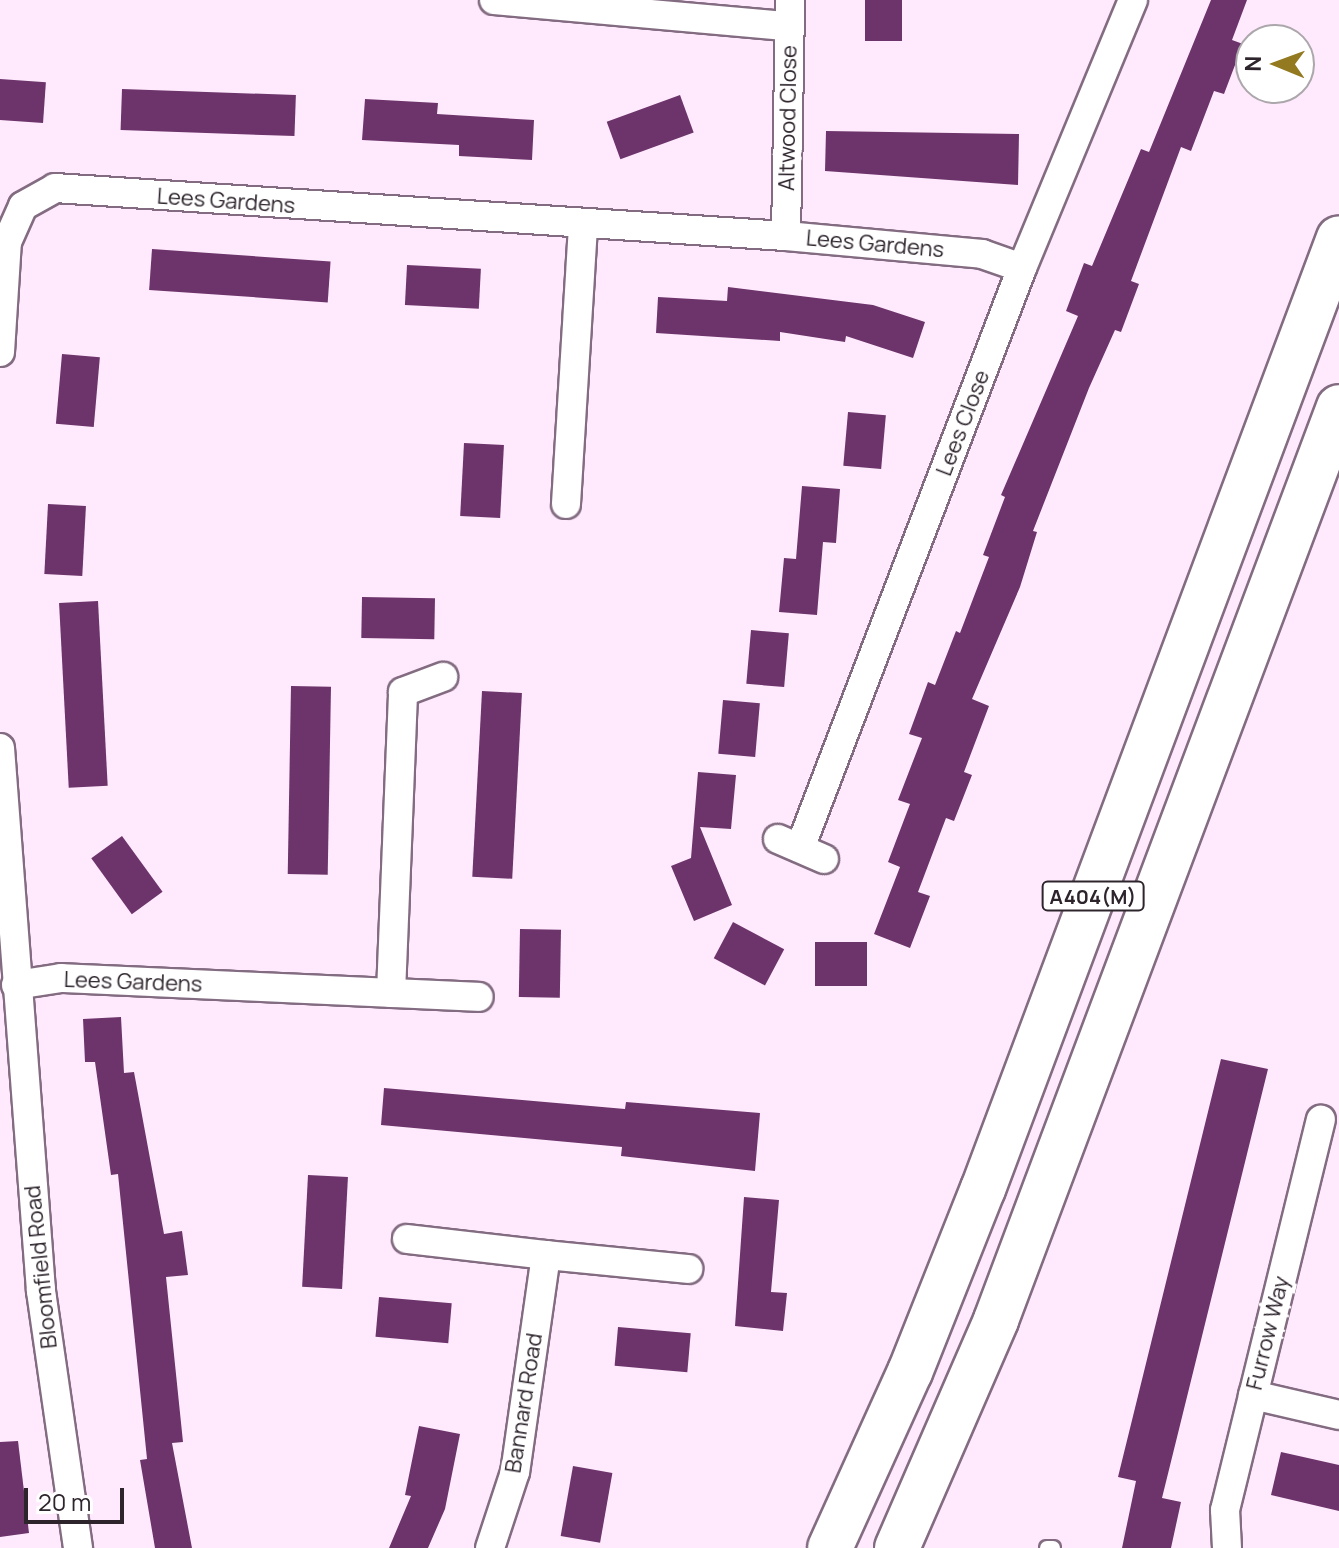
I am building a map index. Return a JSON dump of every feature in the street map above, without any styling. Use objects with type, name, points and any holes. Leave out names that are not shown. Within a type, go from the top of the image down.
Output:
[{"type":"highway","name":"A404(M)","points":[[830,1548],[983,1189],[1339,238]]},
{"type":"highway","name":"A404(M)","points":[[897,1548],[996,1320],[1339,407]]},
{"type":"street","points":[[494,0],[789,13]]},
{"type":"street","name":"Lees Close","points":[[801,849],[1022,268],[1133,0]]},
{"type":"street","name":"Altwood Close","points":[[786,236],[789,13]]},
{"type":"street","name":"Lees Gardens","points":[[0,352],[7,242],[23,206],[55,188],[583,226],[786,236],[982,254],[1022,268]]},
{"type":"street","points":[[566,504],[583,226]]},
{"type":"street","points":[[391,993],[403,692],[443,677]]},
{"type":"street","points":[[0,748],[16,985]]},
{"type":"street","name":"Lees Gardens","points":[[16,985],[61,978],[479,997]]},
{"type":"street","name":"Bloomfield Road","points":[[16,985],[41,1291],[78,1548]]},
{"type":"street","name":"Furrow Way","points":[[1227,1548],[1225,1510],[1321,1120]]},
{"type":"street","points":[[407,1239],[688,1269]]},
{"type":"street","name":"Bannard Road","points":[[490,1548],[515,1472],[546,1255]]},
{"type":"street","points":[[1253,1395],[1339,1415]]},
{"type":"lane","points":[[1047,1548],[1053,1548]]},
{"type":"building","points":[[865,0],[902,0],[902,41],[865,41]]},
{"type":"building","points":[[1211,0],[1247,0],[1238,24],[1235,24],[1232,40],[1235,41],[1235,65],[1224,94],[1214,91],[1191,151],[1181,147],[1131,281],[1139,284],[1121,332],[1115,330],[1089,388],[1033,531],[1037,532],[1020,587],[972,699],[989,706],[964,772],[972,775],[954,821],[946,818],[918,892],[930,896],[910,948],[874,934],[900,867],[888,862],[910,804],[898,800],[922,738],[909,734],[928,682],[935,685],[956,631],[960,633],[989,557],[983,555],[1005,497],[1001,495],[1078,316],[1066,311],[1084,263],[1092,266],[1141,149],[1149,152]]},
{"type":"building","points":[[0,79],[46,82],[43,123],[0,120]]},
{"type":"building","points":[[122,89],[296,95],[294,136],[121,130]]},
{"type":"building","points":[[680,95],[694,133],[620,159],[607,122]]},
{"type":"building","points":[[365,99],[438,103],[437,114],[534,120],[532,160],[459,156],[459,145],[362,140]]},
{"type":"building","points":[[826,131],[1019,134],[1018,185],[825,171]]},
{"type":"building","points":[[152,249],[331,261],[328,302],[149,290]]},
{"type":"building","points":[[407,265],[481,269],[479,309],[405,305]]},
{"type":"building","points":[[728,287],[873,305],[925,322],[913,358],[846,336],[845,342],[780,332],[780,341],[656,333],[658,297],[727,301]]},
{"type":"building","points":[[62,354],[100,357],[94,427],[56,424]]},
{"type":"building","points":[[848,412],[886,415],[881,469],[843,466]]},
{"type":"building","points":[[464,443],[504,445],[500,518],[460,516]]},
{"type":"building","points":[[802,486],[840,489],[836,543],[823,542],[817,615],[779,612],[784,558],[796,559]]},
{"type":"building","points":[[48,504],[86,506],[82,576],[44,574]]},
{"type":"building","points":[[362,597],[435,598],[434,639],[361,638]]},
{"type":"building","points":[[98,601],[108,786],[69,788],[59,603]]},
{"type":"building","points":[[751,630],[789,633],[784,687],[746,684]]},
{"type":"building","points":[[291,686],[331,687],[328,875],[288,874]]},
{"type":"building","points":[[482,691],[522,693],[512,879],[472,877]]},
{"type":"building","points":[[723,700],[760,703],[755,757],[718,754]]},
{"type":"building","points":[[698,772],[736,775],[731,829],[700,827],[732,905],[694,921],[671,866],[691,858]]},
{"type":"building","points":[[122,836],[163,892],[132,914],[91,858]]},
{"type":"building","points":[[733,922],[784,949],[765,985],[714,958]]},
{"type":"building","points":[[520,929],[561,930],[560,998],[519,997]]},
{"type":"building","points":[[815,942],[867,942],[867,986],[815,986]]},
{"type":"building","points":[[121,1017],[124,1073],[134,1072],[164,1234],[182,1231],[188,1275],[166,1277],[183,1442],[172,1443],[192,1548],[155,1548],[140,1460],[147,1459],[118,1174],[111,1175],[95,1062],[85,1062],[83,1019]]},
{"type":"building","points":[[1221,1059],[1268,1069],[1162,1498],[1181,1502],[1171,1548],[1122,1548],[1136,1481],[1118,1477]]},
{"type":"building","points":[[384,1088],[625,1109],[626,1102],[760,1113],[755,1171],[621,1156],[622,1147],[381,1125]]},
{"type":"building","points":[[308,1175],[348,1177],[342,1289],[302,1287]]},
{"type":"building","points":[[744,1197],[779,1200],[771,1292],[787,1293],[783,1331],[735,1326]]},
{"type":"building","points":[[379,1297],[452,1303],[448,1343],[376,1337]]},
{"type":"building","points":[[618,1327],[691,1333],[687,1372],[615,1366]]},
{"type":"building","points":[[419,1426],[460,1434],[445,1509],[428,1548],[389,1548],[411,1496],[405,1495]]},
{"type":"building","points":[[18,1441],[29,1533],[0,1537],[0,1442]]},
{"type":"building","points":[[1281,1452],[1339,1465],[1339,1511],[1271,1495]]},
{"type":"building","points":[[573,1466],[612,1473],[600,1543],[561,1536]]}]
